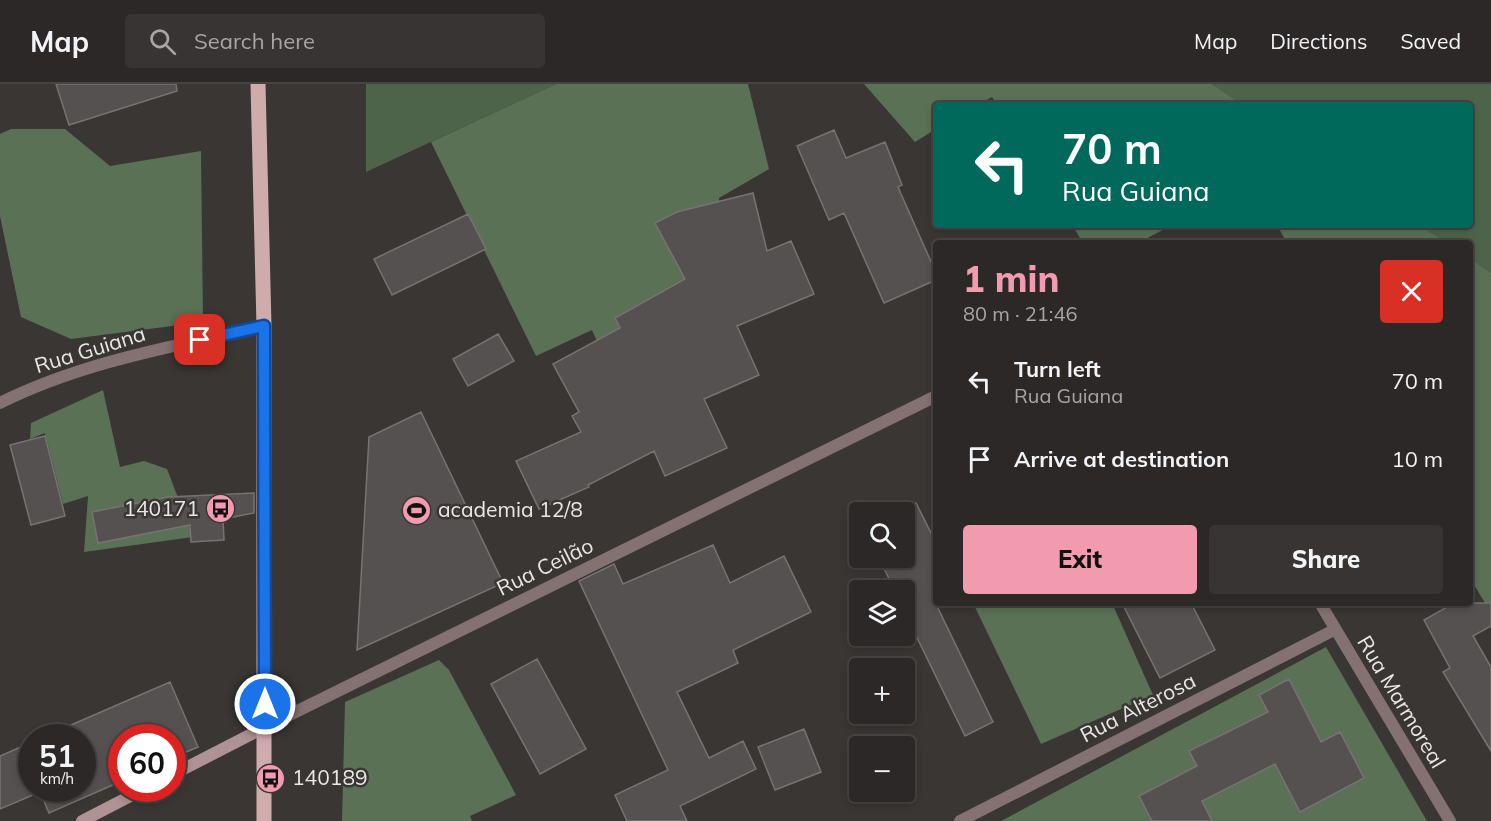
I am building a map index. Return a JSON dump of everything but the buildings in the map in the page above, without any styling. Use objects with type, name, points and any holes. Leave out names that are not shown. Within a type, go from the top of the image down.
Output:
[{"type":"main road","points":[[258,84],[264,326],[266,727],[264,821]]},
{"type":"main road","name":"Rua Ceilão","points":[[186,768],[266,727]]},
{"type":"main road","points":[[82,821],[119,802]]},
{"type":"street","name":"Rua Guiana","points":[[0,403],[35,386],[135,355],[264,326]]},
{"type":"street","name":"Rua Ceilão","points":[[266,727],[933,397]]},
{"type":"street","name":"Rua Marmoreal","points":[[1322,606],[1450,821]]},
{"type":"street","name":"Rua Alterosa","points":[[960,821],[1334,630]]},
{"type":"green space","points":[[366,84],[556,84],[366,172]]},
{"type":"green space","points":[[556,84],[748,84],[769,169],[719,198],[725,330],[610,371],[592,330],[536,356],[431,142]]},
{"type":"green space","points":[[864,84],[1212,84],[1239,102],[995,102],[992,97],[983,102],[933,102],[933,131],[915,142]]},
{"type":"green space","points":[[1212,84],[1491,84],[1491,273],[1473,260],[1473,240],[1442,240],[1424,228],[1473,228],[1473,102],[1239,102]]},
{"type":"green space","points":[[11,129],[65,129],[110,166],[201,151],[203,322],[71,339],[21,317],[0,216],[0,134]]},
{"type":"green space","points":[[1074,228],[1166,228],[1144,240],[1081,240]]},
{"type":"green space","points":[[1279,228],[1424,228],[1442,240],[1285,240]]},
{"type":"green space","points":[[1473,260],[1491,273],[1491,613],[1473,583]]},
{"type":"green space","points":[[103,390],[120,467],[144,461],[167,469],[193,537],[84,552],[88,496],[63,504],[45,433],[30,439],[31,423]]},
{"type":"green space","points":[[974,606],[1113,606],[1153,695],[1041,744]]},
{"type":"green space","points":[[1326,647],[1427,821],[1001,821]]},
{"type":"green space","points":[[439,660],[449,670],[516,795],[470,816],[472,821],[342,821],[345,702]]},
{"type":"place","name":"140171","points":[[220,509]]},
{"type":"place","name":"academia 12/8","points":[[417,510]]},
{"type":"place","name":"140189","points":[[271,778]]},
{"type":"route","points":[[200,340],[264,326],[265,704]]}]
